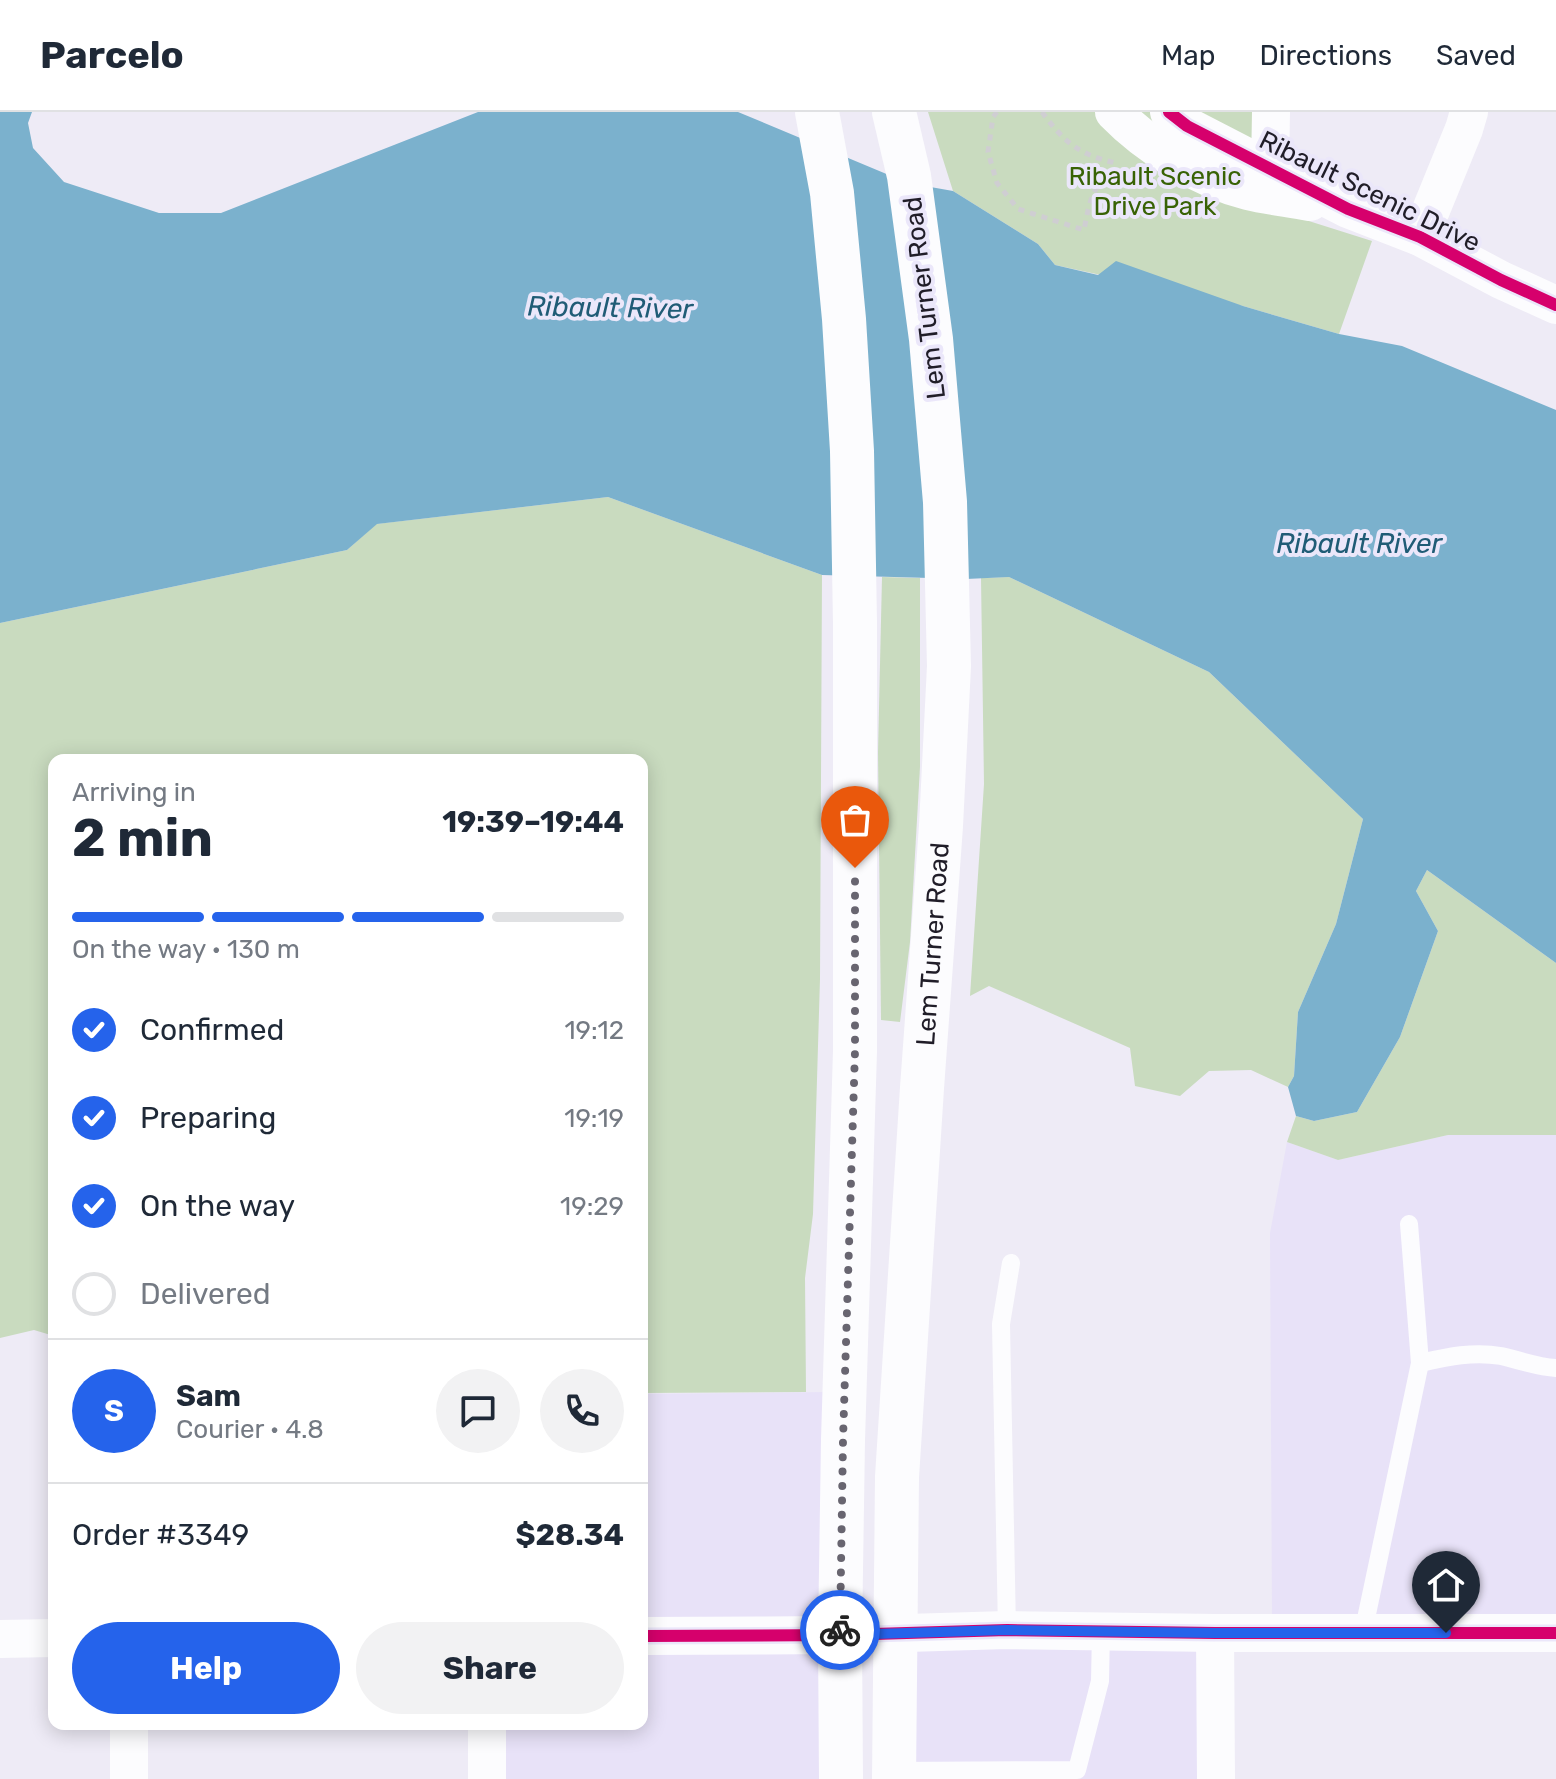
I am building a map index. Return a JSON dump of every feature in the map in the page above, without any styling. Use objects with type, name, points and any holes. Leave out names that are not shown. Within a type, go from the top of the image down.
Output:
[{"type":"main road","points":[[817,112],[832,193],[844,319],[852,451],[855,623],[855,1051],[843,1440],[841,1779]]},
{"type":"main road","name":"Lem Turner Road","points":[[894,112],[909,176],[931,339],[945,502],[949,666],[897,1477],[894,1632],[907,1773]]},
{"type":"street","name":"Ribault Scenic Drive","points":[[1114,112],[1154,147],[1196,172],[1246,191],[1348,209]]},
{"type":"street","name":"Ribault Scenic Drive","points":[[1169,112],[1187,126],[1348,209],[1420,237],[1556,305]]},
{"type":"street","points":[[1270,169],[1271,112]]},
{"type":"street","points":[[1420,237],[1469,112]]},
{"type":"street","points":[[648,1636],[1007,1630],[1556,1633]]},
{"type":"street","points":[[1215,1633],[1216,1779]]},
{"type":"street","points":[[0,1639],[48,1638]]},
{"type":"street","points":[[129,1730],[129,1779]]},
{"type":"street","points":[[487,1730],[487,1779]]},
{"type":"lane","points":[[1363,1633],[1420,1363],[1409,1224]]},
{"type":"lane","points":[[1007,1630],[1001,1324],[1011,1263]]},
{"type":"lane","points":[[1420,1363],[1461,1354],[1498,1356],[1556,1368]]},
{"type":"lane","points":[[907,1773],[1077,1775],[1100,1681],[1101,1632]]},
{"type":"path","points":[[997,112],[993,117],[988,152],[997,183],[1018,209],[1084,230],[1091,196],[1100,184],[1113,172],[1137,167],[1109,161],[1072,147],[1042,112]]},
{"type":"shaded area","points":[[1448,1135],[1556,1135],[1556,1621],[1272,1620],[1270,1233],[1287,1142],[1338,1160]]},
{"type":"shaded area","points":[[831,1392],[824,1779],[498,1779],[498,1730],[648,1730],[648,1394]]},
{"type":"shaded area","points":[[913,1616],[1204,1619],[1205,1779],[912,1779]]},
{"type":"green space","name":"Ribault Scenic Drive Park","points":[[928,112],[1258,112],[1258,122],[1233,197],[1372,241],[1339,334],[1243,306],[1055,265],[1038,244],[953,191]]},
{"type":"green space","points":[[608,497],[822,575],[820,979],[813,1214],[805,1278],[806,1392],[648,1393],[648,754],[48,754],[48,1334],[34,1330],[0,1338],[0,623],[347,550],[376,524]]},
{"type":"green space","points":[[882,577],[920,578],[920,767],[910,942],[900,1022],[881,1020],[878,752]]},
{"type":"green space","points":[[1009,577],[1209,672],[1363,819],[1336,924],[1298,1012],[1294,1076],[1288,1087],[1251,1070],[1209,1071],[1180,1096],[1135,1086],[1130,1048],[989,986],[970,996],[984,784],[981,578]]},
{"type":"green space","points":[[1427,870],[1556,963],[1556,1135],[1448,1135],[1338,1160],[1287,1142],[1296,1116],[1314,1121],[1357,1112],[1400,1037],[1438,931],[1416,891]]},
{"type":"water","name":"Ribault River","points":[[0,112],[32,112],[28,123],[33,148],[64,182],[159,213],[221,213],[478,112],[738,112],[908,183],[953,191],[1038,244],[1055,265],[1098,275],[1116,261],[1243,306],[1339,334],[1402,346],[1556,410],[1556,963],[1427,870],[1416,891],[1438,931],[1400,1037],[1357,1112],[1314,1121],[1296,1116],[1288,1087],[1294,1076],[1298,1012],[1336,924],[1363,819],[1209,672],[1009,577],[966,579],[822,575],[608,497],[377,524],[347,550],[0,623]]},
{"type":"cycle path","points":[[1169,112],[1187,126],[1348,209],[1420,237],[1556,305]]},
{"type":"cycle path","points":[[648,1636],[1007,1630],[1556,1633]]},
{"type":"way so far","points":[[840,1630],[855,1051],[855,868]]},
{"type":"route","points":[[840,1630],[840,1635],[1007,1630],[1446,1633]]}]
